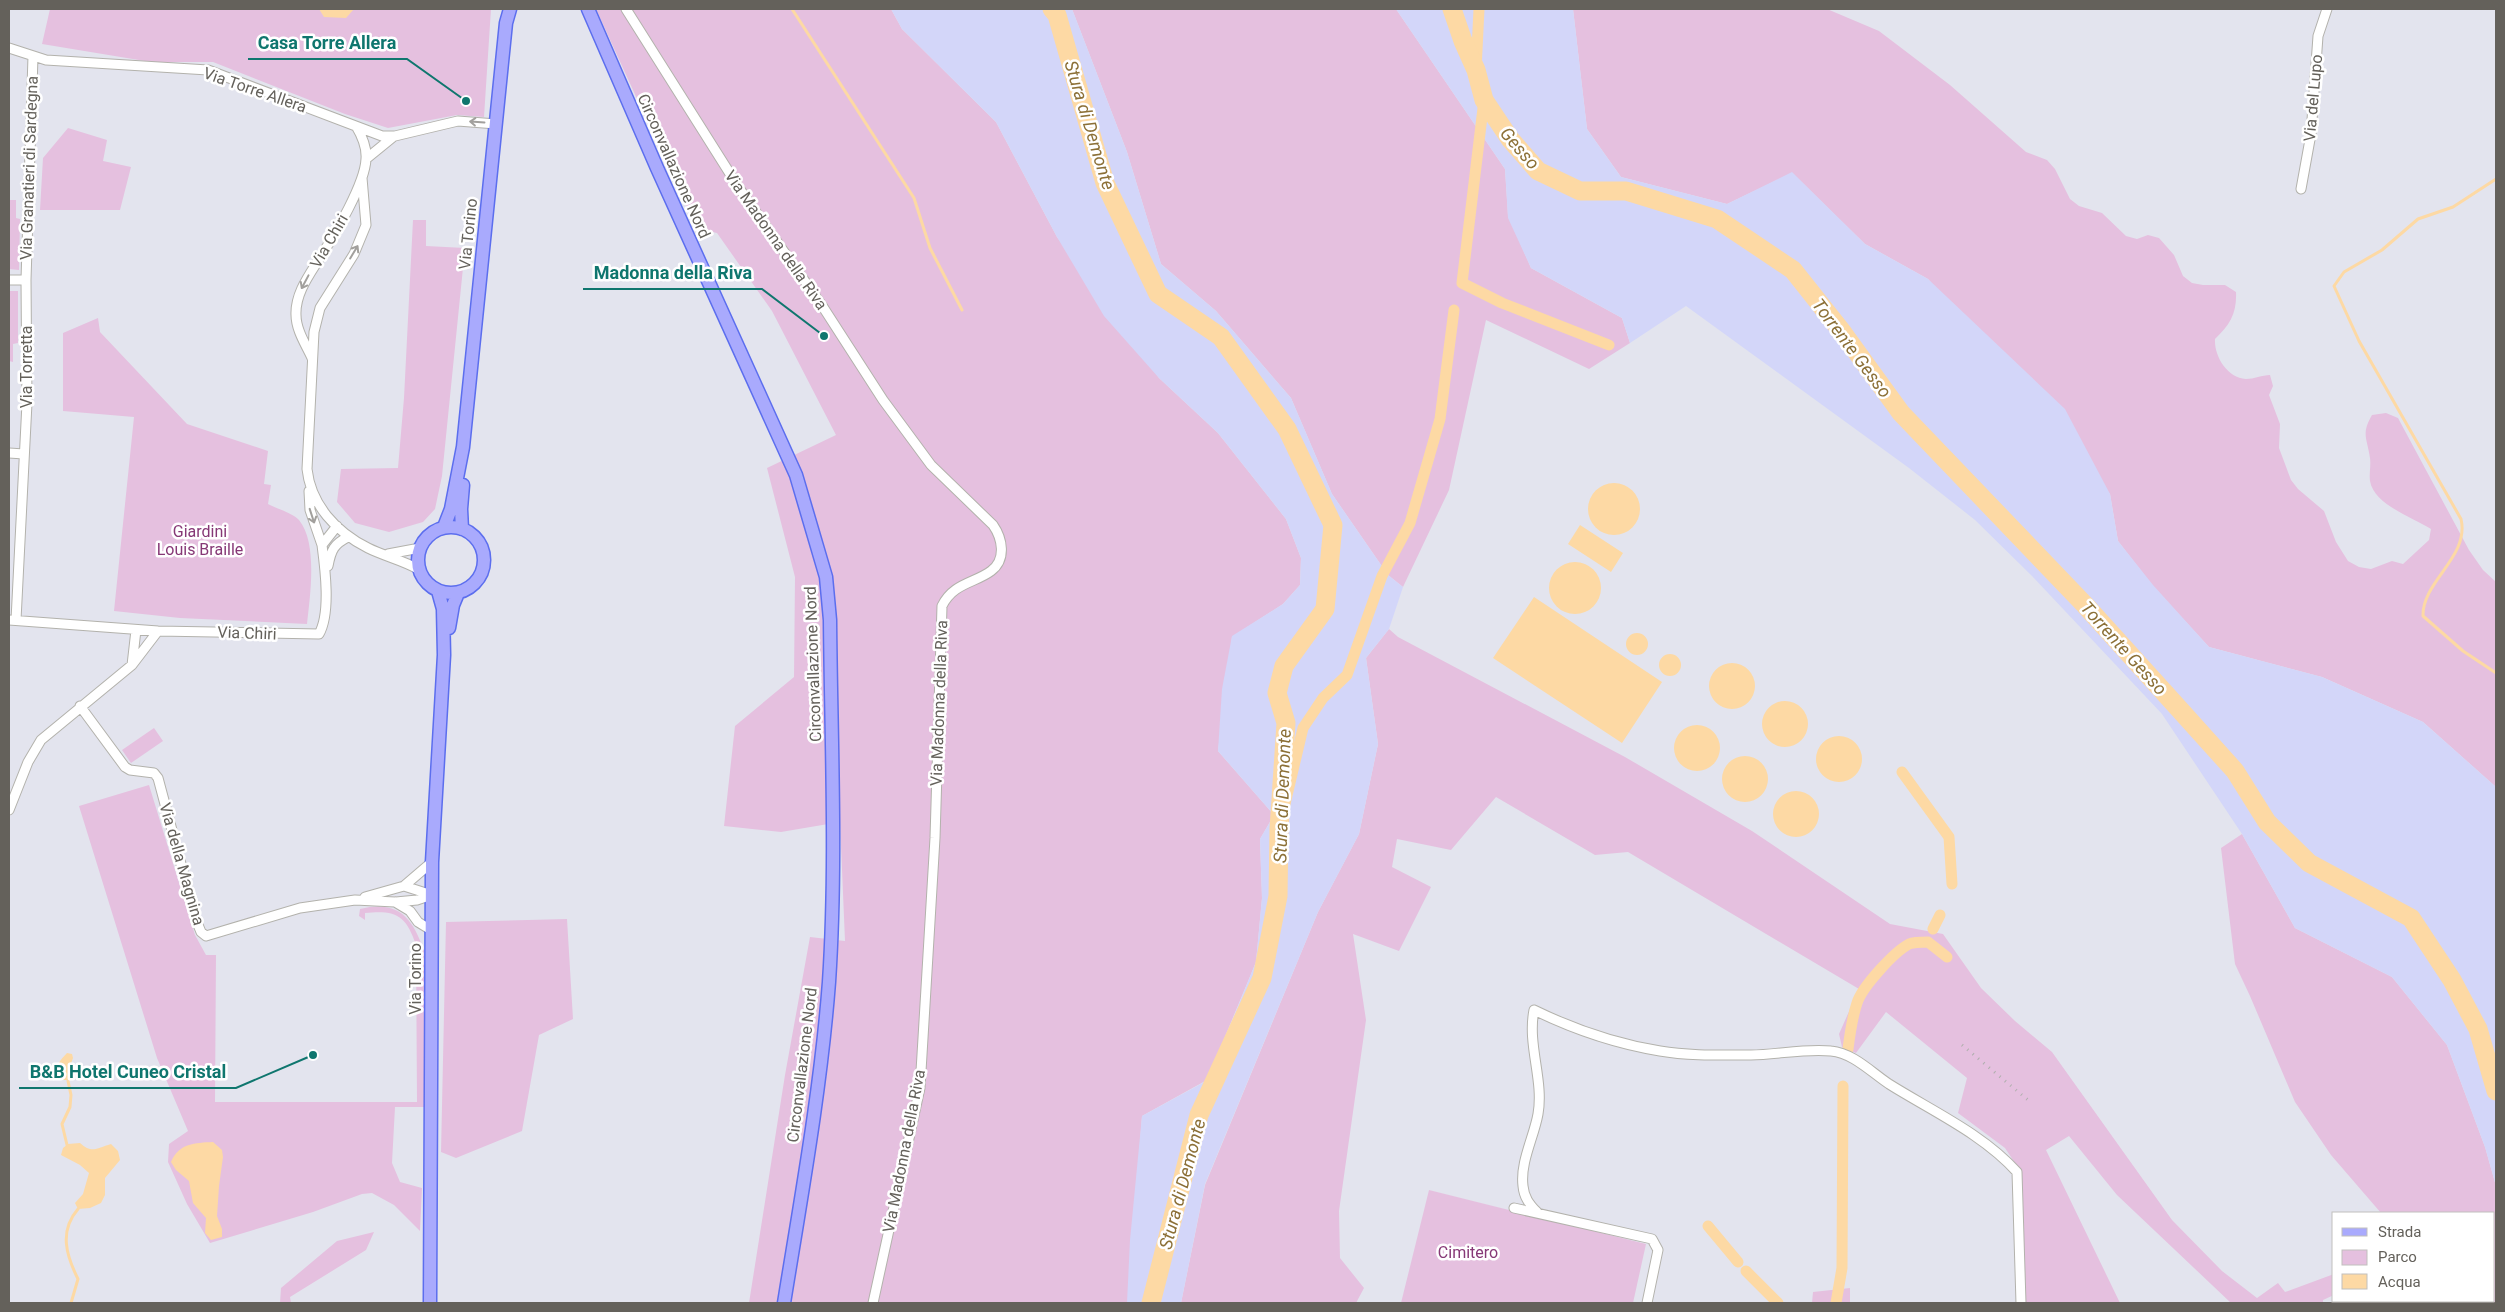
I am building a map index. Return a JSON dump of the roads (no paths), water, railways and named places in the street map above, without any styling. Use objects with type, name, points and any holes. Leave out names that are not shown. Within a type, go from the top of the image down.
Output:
[{"type":"main road","name":"Via Torino","points":[[503,9],[506,23]]},
{"type":"main road","name":"Via Torino","points":[[444,527],[451,509],[463,447],[506,23],[510,9]]},
{"type":"main road","name":"Circonvallazione Nord","points":[[588,9],[657,168],[796,475],[826,577],[830,620],[833,878],[828,983],[806,1165],[784,1303]]},
{"type":"main road","name":"Via Torino","points":[[462,529],[461,510],[465,463],[463,447]]},
{"type":"main road","points":[[444,527],[462,529],[479,542],[483,549],[484,565],[478,580],[472,586],[458,593],[438,592],[425,583],[418,569],[420,548],[427,537],[444,527]]},
{"type":"main road","name":"Via Torino","points":[[430,1303],[432,862],[444,654],[443,610],[438,592]]},
{"type":"main road","name":"Via Torino","points":[[444,654],[453,605],[458,593]]},
{"type":"street","name":"Via Madonna della Riva","points":[[626,9],[739,188],[823,307],[883,400],[931,466],[993,525],[1002,545],[998,560],[991,571],[966,582],[945,600],[942,606],[935,838],[920,1088],[873,1303]]},
{"type":"street","name":"Via del Lupo","points":[[2301,189],[2311,134],[2318,36],[2327,9]]},
{"type":"street","name":"Via Torre Allera","points":[[9,48],[46,60],[208,70],[382,136],[394,136],[458,121],[496,124]]},
{"type":"street","name":"Via Granatieri di Sardegna","points":[[26,280],[33,56]]},
{"type":"street","name":"Via Chiri","points":[[313,361],[301,336],[296,317],[297,300],[304,282],[337,232],[362,178],[366,159],[364,143],[356,126]]},
{"type":"street","points":[[366,159],[394,136]]},
{"type":"street","name":"Via Chiri","points":[[326,576],[322,544],[310,510],[308,468],[314,332],[320,308],[354,254],[366,226],[362,178]]},
{"type":"street","points":[[9,280],[26,280]]},
{"type":"street","name":"Via Torretta","points":[[26,280],[27,403],[12,620],[158,631]]},
{"type":"street","points":[[9,453],[24,454]]},
{"type":"street","name":"Via Chiri","points":[[309,486],[324,512],[348,537],[369,549],[418,569]]},
{"type":"street","points":[[322,544],[336,526]]},
{"type":"street","name":"Via Chiri","points":[[158,631],[319,634],[324,625],[326,576],[331,550],[336,544],[348,537]]},
{"type":"street","points":[[387,555],[420,548]]},
{"type":"street","points":[[132,665],[136,630]]},
{"type":"street","points":[[9,810],[34,750],[41,740],[132,665],[158,631]]},
{"type":"street","name":"Via della Magnina","points":[[80,706],[125,767],[130,770],[154,773],[158,778],[201,932],[206,936],[215,935],[300,908],[355,900],[404,886],[432,862]]},
{"type":"street","points":[[404,886],[432,895]]},
{"type":"street","name":"Via della Magnina","points":[[355,900],[395,902],[417,900],[432,895]]},
{"type":"street","points":[[395,902],[410,911],[418,922],[431,930]]},
{"type":"street","points":[[1537,1212],[1527,1201],[1522,1184],[1540,1098],[1532,1033],[1534,1010],[1559,1022],[1625,1044],[1661,1051],[1752,1055],[1830,1050],[1846,1054],[1880,1078],[2004,1157],[2017,1172],[2021,1303]]},
{"type":"street","points":[[1514,1208],[1652,1239],[1658,1250],[1647,1303]]},
{"type":"water","points":[[319,9],[354,9],[346,18],[324,17]]},
{"type":"water","points":[[1609,483],[1619,483],[1633,490],[1640,504],[1640,514],[1633,528],[1619,535],[1609,535],[1599,531],[1592,524],[1588,514],[1588,504],[1592,494],[1599,487]]},
{"type":"water","points":[[1580,525],[1623,553],[1611,572],[1568,544]]},
{"type":"water","points":[[1575,562],[1585,564],[1593,570],[1599,578],[1601,588],[1599,598],[1593,606],[1585,612],[1575,614],[1565,612],[1557,606],[1551,598],[1549,588],[1551,578],[1557,570],[1565,564]]},
{"type":"water","points":[[1534,597],[1662,682],[1622,743],[1493,658]]},
{"type":"water","points":[[1637,633],[1645,636],[1648,644],[1645,652],[1637,655],[1629,652],[1626,644],[1629,636]]},
{"type":"water","points":[[1670,654],[1678,657],[1681,665],[1678,673],[1670,676],[1662,673],[1659,665],[1662,657]]},
{"type":"water","points":[[1732,663],[1745,667],[1751,673],[1755,686],[1751,699],[1745,705],[1732,709],[1719,705],[1713,699],[1709,686],[1713,673],[1719,667]]},
{"type":"water","points":[[1785,701],[1798,705],[1804,711],[1808,724],[1804,737],[1798,743],[1785,747],[1772,743],[1766,737],[1762,724],[1766,711],[1772,705]]},
{"type":"water","points":[[1697,725],[1710,729],[1716,735],[1720,748],[1716,761],[1710,767],[1697,771],[1684,767],[1678,761],[1674,748],[1678,735],[1684,729]]},
{"type":"water","points":[[1839,736],[1852,740],[1858,746],[1862,759],[1858,772],[1852,778],[1839,782],[1826,778],[1820,772],[1816,759],[1820,746],[1826,740]]},
{"type":"water","points":[[1745,756],[1758,760],[1764,766],[1768,779],[1764,792],[1758,798],[1745,802],[1732,798],[1726,792],[1722,779],[1726,766],[1732,760]]},
{"type":"water","points":[[1796,791],[1809,795],[1815,801],[1819,814],[1815,827],[1809,833],[1796,837],[1783,833],[1777,827],[1773,814],[1777,801],[1783,795]]},
{"type":"water","points":[[67,1053],[72,1054],[73,1058],[69,1069],[71,1080],[58,1080],[54,1077],[55,1070]]},
{"type":"water","points":[[213,1142],[222,1150],[223,1157],[217,1216],[222,1229],[222,1237],[211,1240],[205,1233],[206,1218],[193,1203],[189,1181],[176,1170],[171,1162],[178,1151],[188,1145]]},
{"type":"water","points":[[80,1143],[91,1149],[111,1144],[118,1151],[120,1160],[105,1178],[105,1195],[101,1203],[90,1208],[78,1209],[75,1203],[83,1194],[89,1173],[80,1165],[61,1155],[63,1148],[68,1144]]},
{"type":"waterway","points":[[792,9],[914,198],[930,248],[962,310]]},
{"type":"waterway","name":"Stura di Demonte","points":[[1052,9],[1057,15],[1105,183],[1158,294],[1221,337],[1287,429],[1333,525],[1325,609],[1284,666],[1277,693],[1286,723],[1279,829],[1278,896],[1262,978],[1199,1115],[1151,1303]]},
{"type":"waterway","name":"Torrente Gesso","points":[[1452,9],[1476,70],[1484,100],[1510,139],[1538,171],[1580,191],[1626,191],[1717,219],[1793,270],[1843,333],[1901,413],[2085,605],[2235,771],[2267,822],[2309,863],[2411,918],[2452,980],[2478,1029],[2496,1091]]},
{"type":"waterway","points":[[1476,70],[1479,9]]},
{"type":"waterway","points":[[1484,100],[1462,283],[1502,303],[1609,345]]},
{"type":"waterway","points":[[2496,179],[2453,207],[2418,219],[2382,250],[2344,272],[2334,286],[2359,341],[2461,519],[2462,533],[2459,545],[2430,591],[2425,603],[2423,616],[2463,651],[2496,673]]},
{"type":"waterway","points":[[1279,829],[1303,728],[1323,698],[1347,675],[1382,576],[1410,523],[1440,419],[1454,310]]},
{"type":"waterway","points":[[1902,772],[1949,837],[1952,884]]},
{"type":"waterway","points":[[1933,929],[1940,915]]},
{"type":"waterway","points":[[1848,1049],[1850,1031],[1860,996],[1879,970],[1895,954],[1909,944],[1928,942],[1947,957]]},
{"type":"waterway","points":[[67,1145],[62,1124],[70,1107],[71,1095],[68,1081]]},
{"type":"waterway","points":[[1836,1303],[1842,1268],[1843,1086]]},
{"type":"waterway","points":[[71,1303],[78,1279],[70,1261],[66,1234],[72,1217],[78,1209]]},
{"type":"waterway","points":[[1708,1226],[1738,1262]]},
{"type":"waterway","points":[[1746,1271],[1778,1303]]},
{"type":"railway","points":[[1962,1045],[2028,1100]]},
{"type":"place","name":"Casa Torre Allera","points":[[466,101]]},
{"type":"place","name":"Madonna della Riva","points":[[824,336]]},
{"type":"place","name":"B&B Hotel Cuneo Cristal","points":[[313,1055]]},
{"type":"water label","name":"Gesso","points":[[1520,148]]},
{"type":"park label","name":"Giardini Louis Braille","points":[[200,540]]},
{"type":"park label","name":"Cimitero","points":[[1468,1252]]}]
